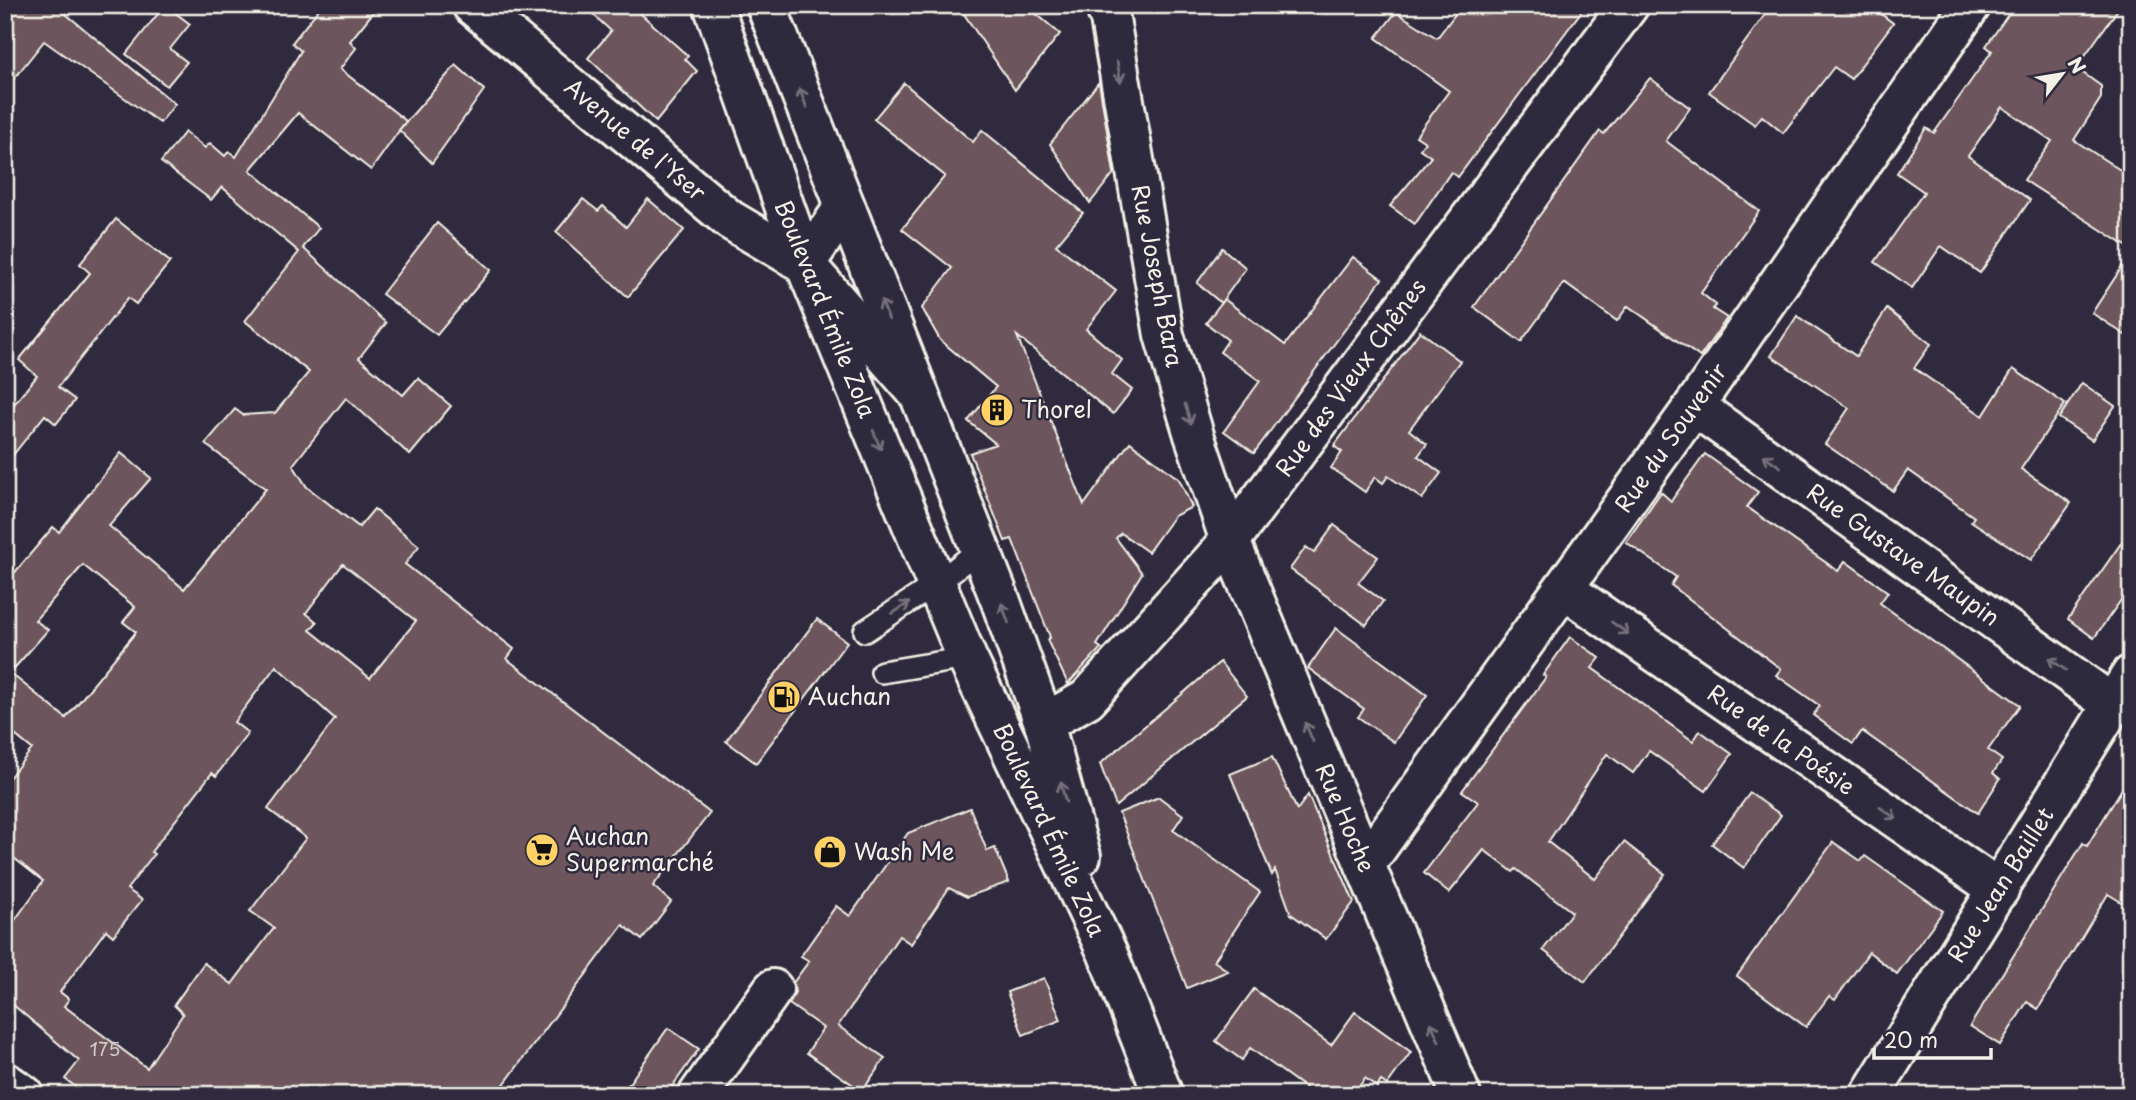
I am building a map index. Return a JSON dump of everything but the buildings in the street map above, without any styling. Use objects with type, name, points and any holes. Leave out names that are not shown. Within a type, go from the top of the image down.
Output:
[{"type":"street","name":"Avenue de l'Yser","points":[[472,5],[730,219],[805,264]]},
{"type":"street","name":"Boulevard Émile Zola","points":[[713,5],[805,264],[936,584],[967,658],[1107,952]]},
{"type":"street","name":"Boulevard Émile Zola","points":[[766,5],[980,549],[1044,723],[1107,952]]},
{"type":"street","name":"Rue Joseph Bara","points":[[1105,5],[1110,19],[1164,335],[1230,541]]},
{"type":"street","name":"Rue des Vieux Chênes","points":[[1044,723],[1087,699],[1230,541],[1629,5]]},
{"type":"street","name":"Rue du Souvenir","points":[[1365,865],[1694,406],[1971,5]]},
{"type":"street","points":[[845,206],[805,264],[917,392]]},
{"type":"street","name":"Rue Gustave Maupin","points":[[1694,406],[2122,690]]},
{"type":"street","name":"Rue Hoche","points":[[1230,541],[1461,1095]]},
{"type":"street","name":"Rue de la Poésie","points":[[1564,589],[1999,890]]},
{"type":"street","name":"Rue Jean Baillet","points":[[1870,1095],[2122,690]]},
{"type":"street","points":[[1107,952],[1163,1095]]},
{"type":"street","points":[[698,1095],[773,989]]},
{"type":"street","points":[[5,1082],[24,1095]]},
{"type":"lane","points":[[865,631],[936,584],[980,549]]},
{"type":"lane","points":[[882,672],[967,658]]},
{"type":"place","name":"Thorel","points":[[997,410]]},
{"type":"place","name":"Auchan","points":[[784,697]]},
{"type":"place","name":"Auchan Supermarché","points":[[542,850]]},
{"type":"place","name":"Wash Me","points":[[830,852]]}]
